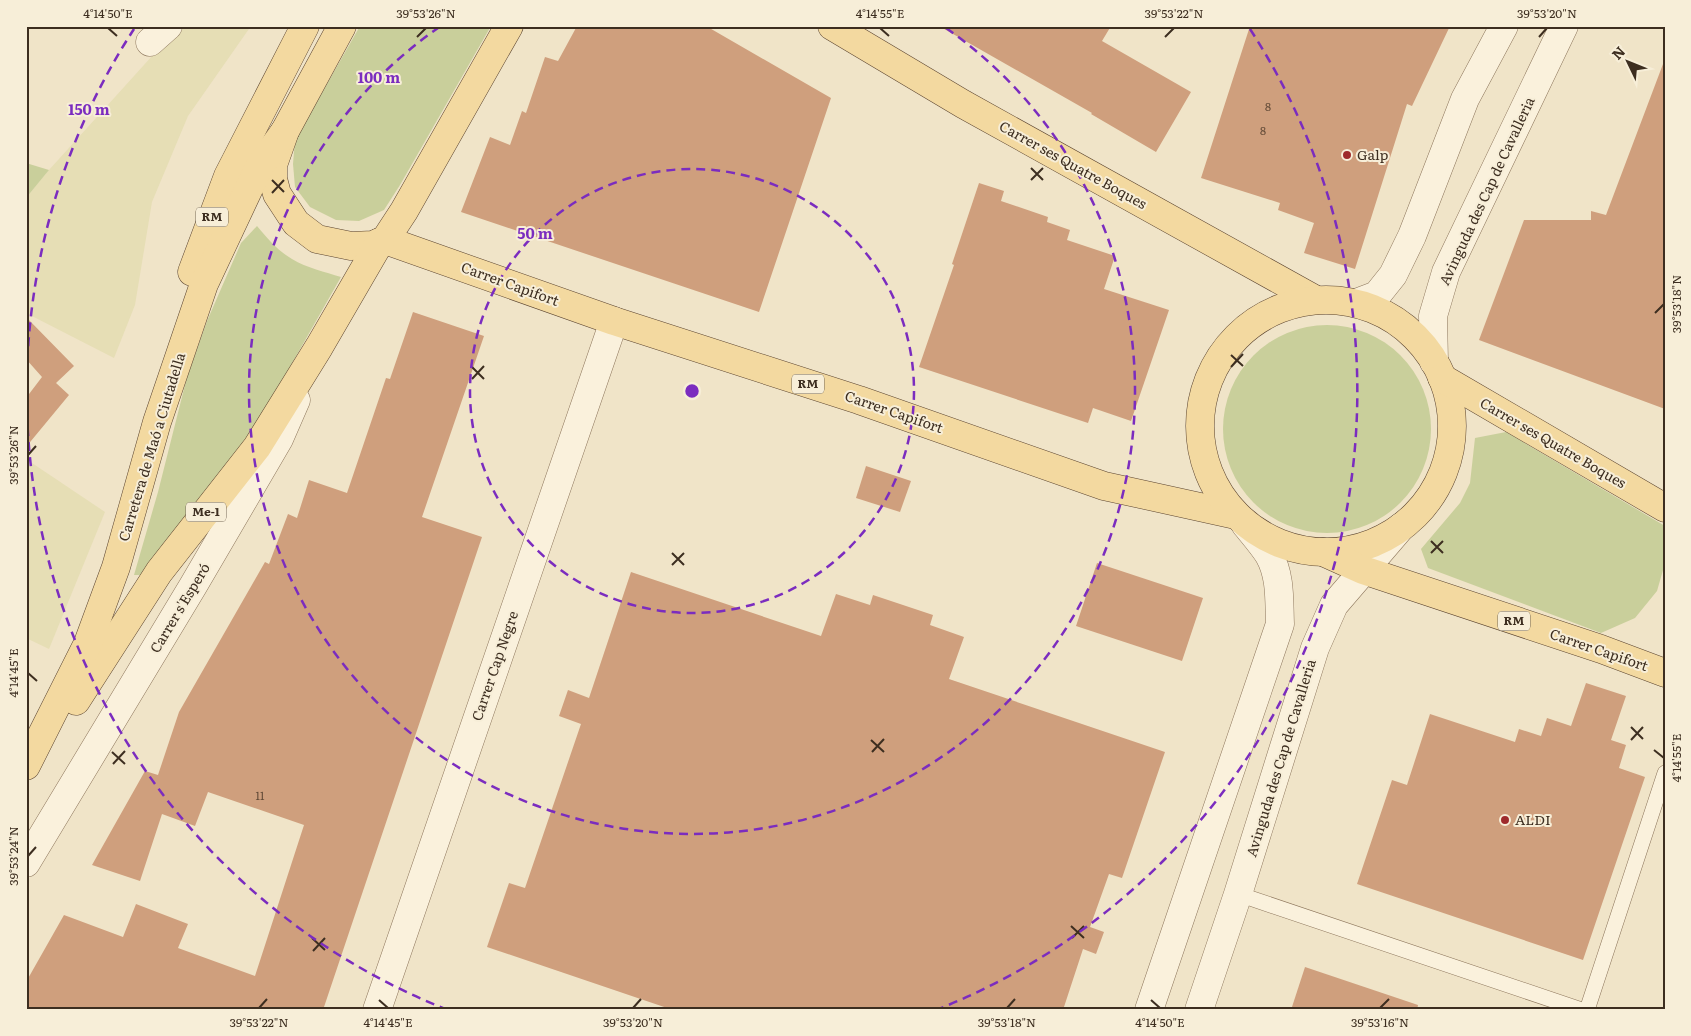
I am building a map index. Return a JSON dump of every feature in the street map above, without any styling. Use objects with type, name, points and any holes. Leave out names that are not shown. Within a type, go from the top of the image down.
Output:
[{"type":"main road","name":"RM","points":[[157,422],[171,339],[185,291],[210,222],[228,176],[305,26]]},
{"type":"main road","name":"RM","points":[[342,26],[284,131],[273,165],[273,179],[278,194],[296,223],[317,239],[351,246],[373,245],[382,241]]},
{"type":"main road","points":[[382,241],[404,211],[509,26]]},
{"type":"main road","name":"Carrer ses Quatre Boques","points":[[832,26],[962,104],[1316,300]]},
{"type":"main road","name":"Carretera de Maó a Ciutadella","points":[[26,766],[88,643],[116,568],[157,422],[204,284],[259,167],[284,131]]},
{"type":"main road","name":"Carrer Capifort","points":[[382,241],[614,321],[859,400],[1104,486],[1241,520]]},
{"type":"main road","name":"Me-1","points":[[26,778],[159,572],[257,447],[382,241]]},
{"type":"main road","name":"RM","points":[[1316,300],[1356,303],[1379,312],[1400,324],[1419,341],[1438,370],[1451,408],[1450,445],[1440,480],[1423,506],[1401,527],[1362,547],[1322,552],[1307,551],[1283,545],[1261,535],[1241,520],[1214,486],[1202,454],[1200,421],[1205,387],[1220,356],[1243,331],[1277,310],[1316,300]]},
{"type":"main road","name":"Carrer ses Quatre Boques","points":[[1438,370],[1665,508]]},
{"type":"main road","name":"RM","points":[[1322,552],[1363,570]]},
{"type":"main road","name":"Carrer Capifort","points":[[1363,570],[1601,649],[1665,673]]},
{"type":"street","points":[[1356,303],[1377,295],[1393,275],[1412,236],[1466,99],[1504,26]]},
{"type":"street","name":"Avinguda des Cap de Cavalleria","points":[[1438,370],[1433,316],[1446,272],[1564,26]]},
{"type":"street","name":"Carrer Cap Negre","points":[[377,1010],[614,321]]},
{"type":"street","name":"Carrer s'Esperó","points":[[26,863],[279,439],[319,347]]},
{"type":"street","points":[[1149,1010],[1280,624],[1279,593],[1275,569],[1268,555],[1241,520]]},
{"type":"street","name":"Avinguda des Cap de Cavalleria","points":[[1199,1010],[1238,894],[1315,648],[1334,605],[1401,527]]},
{"type":"lane","points":[[1587,1010],[1665,773]]},
{"type":"lane","points":[[1238,894],[1582,1010]]},
{"type":"shaded area","points":[[185,26],[251,26],[188,116],[152,202],[135,305],[114,358],[26,313],[26,198],[153,55]]},
{"type":"shaded area","points":[[26,459],[105,512],[49,649],[26,638]]},
{"type":"green space","points":[[360,26],[491,26],[384,210],[359,221],[336,220],[310,207],[295,187],[293,164],[295,140]]},
{"type":"green space","points":[[26,163],[49,170],[26,198]]},
{"type":"green space","points":[[257,226],[287,256],[310,267],[341,277],[257,425],[142,575],[134,575],[158,492],[187,377],[207,321],[241,243]]},
{"type":"green space","points":[[1317,325],[1337,325],[1357,329],[1376,337],[1401,355],[1414,371],[1423,389],[1431,419],[1427,459],[1423,469],[1414,487],[1401,503],[1385,516],[1357,529],[1337,533],[1317,533],[1297,529],[1278,521],[1253,503],[1240,487],[1227,459],[1223,439],[1223,419],[1227,399],[1235,380],[1253,355],[1269,342],[1297,329]]},
{"type":"green space","points":[[1506,432],[1665,526],[1665,563],[1657,591],[1635,618],[1601,633],[1428,568],[1421,549],[1460,503],[1470,483],[1475,438]]},
{"type":"building","points":[[577,26],[706,26],[831,98],[759,312],[461,212],[490,137],[510,145],[522,111],[526,113],[545,57],[558,61]]},
{"type":"building","points":[[939,26],[1111,26],[1102,41],[1191,92],[1156,152],[1092,113]]},
{"type":"building","points":[[1250,26],[1450,26],[1412,106],[1407,104],[1355,269],[1304,253],[1314,223],[1278,210],[1280,203],[1201,178]]},
{"type":"building","points":[[1663,64],[1665,65],[1665,409],[1479,340],[1524,220],[1591,220],[1591,211],[1606,215]]},
{"type":"building","points":[[979,183],[1004,191],[1001,201],[1048,217],[1047,222],[1070,230],[1067,240],[1115,256],[1104,289],[1169,310],[1131,421],[1093,408],[1088,423],[919,367],[954,265],[952,264]]},
{"type":"building","points":[[413,312],[484,336],[422,517],[482,537],[323,1010],[26,1010],[26,982],[64,915],[123,937],[136,904],[188,924],[178,948],[255,976],[304,825],[208,792],[195,826],[162,814],[140,881],[92,865],[145,771],[158,775],[179,712],[265,562],[269,564],[288,514],[297,518],[309,480],[347,493],[386,378],[390,379]]},
{"type":"building","points":[[26,317],[74,366],[56,383],[69,395],[26,447],[26,398],[42,377],[26,359]]},
{"type":"building","points":[[866,466],[911,481],[900,512],[856,498]]},
{"type":"building","points":[[1097,563],[1203,598],[1182,661],[1076,626]]},
{"type":"building","points":[[631,572],[821,636],[836,594],[870,605],[873,595],[933,615],[930,625],[964,637],[949,679],[1165,752],[1122,878],[1109,874],[1090,927],[1104,932],[1096,954],[1083,949],[1063,1010],[673,1010],[487,947],[509,883],[525,888],[581,724],[559,716],[568,690],[589,698]]},
{"type":"building","name":"ALDI","points":[[1586,683],[1626,696],[1611,740],[1626,745],[1619,768],[1645,777],[1583,960],[1357,884],[1392,780],[1407,785],[1430,714],[1515,742],[1519,729],[1541,736],[1547,718],[1571,726]]},
{"type":"building","points":[[1305,967],[1418,1005],[1417,1010],[1291,1010]]},
{"type":"place","name":"Galp","points":[[1347,155]]},
{"type":"place","name":"ALDI","points":[[1505,820]]}]
